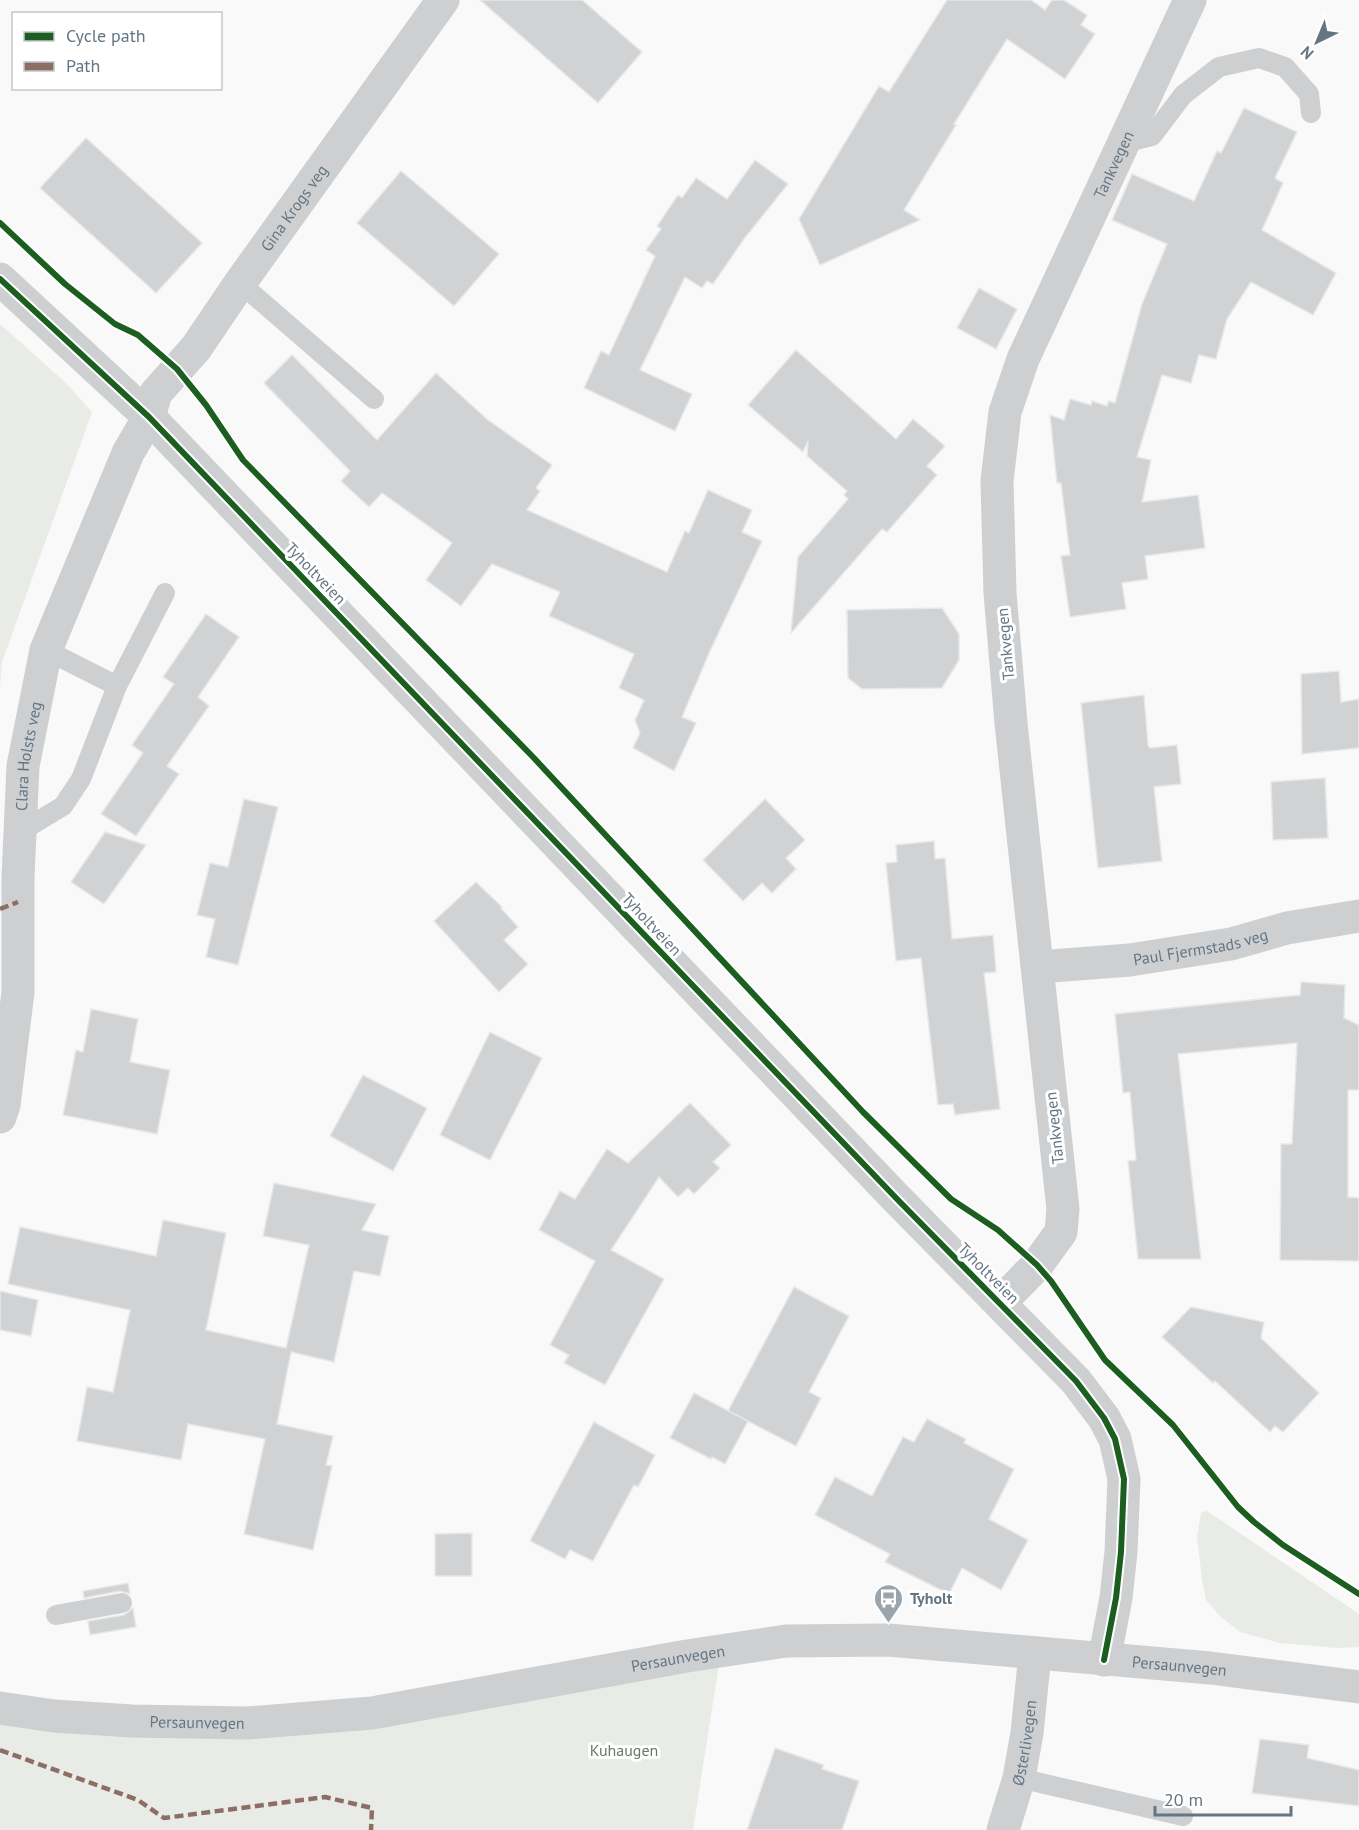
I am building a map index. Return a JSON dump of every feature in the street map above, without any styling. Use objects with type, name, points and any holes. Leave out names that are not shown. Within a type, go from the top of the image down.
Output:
[{"type":"street","name":"Gina Krogs veg","points":[[149,417],[156,393],[195,348],[443,0]]},
{"type":"street","name":"Tankvegen","points":[[1000,1303],[1037,1265],[1061,1232],[1063,1209],[1010,711],[1000,593],[997,481],[1005,412],[1023,359],[1190,0]]},
{"type":"street","name":"Tyholtveien","points":[[0,279],[149,417],[848,1148],[1076,1381],[1104,1419],[1115,1439],[1124,1479],[1121,1552],[1116,1598],[1104,1660]]},
{"type":"street","name":"Clara Holsts veg","points":[[0,1117],[4,1105],[18,992],[18,877],[23,766],[46,650],[128,453],[149,417]]},
{"type":"street","name":"Paul Fjermstads veg","points":[[1038,967],[1130,960],[1220,946],[1287,928],[1359,916]]},
{"type":"street","name":"Persaunvegen","points":[[0,1708],[54,1716],[132,1721],[247,1723],[372,1713],[687,1656],[786,1641],[888,1640],[1210,1668],[1359,1688]]},
{"type":"street","name":"Østerlivegen","points":[[1003,1830],[1019,1778],[1027,1733],[1035,1654]]},
{"type":"lane","points":[[1123,143],[1152,136],[1184,95],[1219,67],[1258,58],[1286,67],[1309,94],[1311,112]]},
{"type":"lane","points":[[240,283],[374,399]]},
{"type":"lane","points":[[20,832],[63,806],[81,779],[117,686],[165,593]]},
{"type":"lane","points":[[46,650],[117,686]]},
{"type":"lane","points":[[56,1615],[122,1603]]},
{"type":"lane","points":[[1019,1778],[1183,1816]]},
{"type":"green space","points":[[0,324],[66,383],[92,412],[2,662],[0,687]]},
{"type":"green space","points":[[1207,1511],[1359,1614],[1359,1647],[1337,1648],[1280,1643],[1240,1632],[1221,1617],[1206,1600],[1202,1579],[1197,1536],[1201,1513]]},
{"type":"green space","name":"Kuhaugen","points":[[721,1651],[693,1830],[0,1830],[0,1705],[54,1716],[412,1706]]},
{"type":"building","points":[[480,0],[582,0],[642,52],[598,103]]},
{"type":"building","points":[[947,0],[1031,0],[1045,10],[1052,0],[1064,0],[1087,15],[1081,25],[1095,34],[1065,79],[1007,39],[904,210],[920,220],[820,265],[799,219],[879,86],[889,92]]},
{"type":"building","points":[[1244,108],[1297,132],[1275,178],[1283,183],[1262,230],[1336,273],[1313,315],[1251,282],[1227,319],[1216,359],[1199,355],[1191,383],[1162,375],[1137,457],[1151,460],[1142,502],[1198,495],[1205,548],[1145,556],[1148,579],[1122,583],[1126,609],[1070,617],[1061,556],[1070,555],[1061,483],[1057,483],[1050,415],[1064,420],[1070,399],[1091,405],[1092,401],[1107,406],[1109,401],[1115,403],[1142,304],[1167,244],[1112,220],[1132,174],[1194,201],[1217,151],[1221,153]]},
{"type":"building","points":[[86,138],[202,243],[156,293],[40,188]]},
{"type":"building","points":[[755,160],[788,184],[744,239],[713,284],[707,281],[702,288],[685,277],[640,370],[692,394],[675,431],[584,388],[601,351],[609,355],[655,256],[646,250],[661,229],[657,226],[678,195],[682,198],[696,178],[727,199]]},
{"type":"building","points":[[401,171],[499,254],[454,306],[357,223]]},
{"type":"building","points":[[979,288],[1017,309],[996,349],[957,328]]},
{"type":"building","points":[[796,350],[896,439],[913,419],[945,446],[927,466],[937,475],[887,532],[882,529],[791,633],[798,557],[848,499],[844,495],[847,491],[807,456],[808,441],[803,452],[748,405]]},
{"type":"building","points":[[292,355],[377,440],[436,373],[488,420],[552,465],[536,488],[540,491],[527,510],[667,572],[685,531],[689,533],[708,490],[752,510],[742,532],[762,541],[710,651],[682,717],[696,723],[674,771],[633,748],[640,733],[635,720],[644,700],[619,688],[634,654],[549,616],[560,592],[492,564],[461,606],[426,580],[452,543],[382,493],[369,507],[341,481],[350,471],[264,383]]},
{"type":"building","points":[[942,608],[959,634],[959,660],[942,688],[862,689],[848,678],[847,610]]},
{"type":"building","points":[[206,614],[239,637],[198,697],[209,706],[167,766],[179,774],[136,836],[101,814],[143,753],[132,745],[174,684],[163,677]]},
{"type":"building","points":[[1339,671],[1341,702],[1359,699],[1359,748],[1302,754],[1301,674]]},
{"type":"building","points":[[1144,695],[1148,745],[1150,748],[1177,745],[1181,784],[1154,787],[1162,861],[1098,868],[1081,703]]},
{"type":"building","points":[[1325,778],[1328,838],[1273,840],[1271,782]]},
{"type":"building","points":[[244,799],[278,807],[238,965],[206,957],[215,919],[197,915],[210,863],[228,867]]},
{"type":"building","points":[[765,799],[805,840],[786,858],[796,869],[772,893],[762,883],[743,901],[703,860]]},
{"type":"building","points":[[105,832],[146,845],[104,904],[71,882]]},
{"type":"building","points":[[934,841],[935,859],[945,858],[952,939],[993,935],[996,972],[984,973],[1000,1109],[955,1115],[953,1104],[938,1105],[921,958],[896,961],[886,863],[897,862],[896,845]]},
{"type":"building","points":[[476,882],[502,907],[518,927],[504,940],[528,964],[499,992],[434,921]]},
{"type":"building","points":[[1301,982],[1345,985],[1344,1018],[1359,1025],[1359,1090],[1348,1090],[1348,1197],[1359,1198],[1359,1261],[1280,1260],[1281,1144],[1292,1144],[1297,1043],[1178,1054],[1201,1259],[1138,1259],[1128,1161],[1136,1160],[1130,1092],[1123,1093],[1115,1014],[1300,995]]},
{"type":"building","points":[[91,1009],[138,1019],[130,1062],[170,1070],[157,1134],[63,1115],[76,1050],[83,1052]]},
{"type":"building","points":[[490,1032],[542,1058],[490,1160],[440,1135]]},
{"type":"building","points":[[363,1075],[427,1108],[393,1171],[330,1136]]},
{"type":"building","points":[[690,1103],[731,1145],[713,1162],[720,1168],[694,1194],[688,1188],[678,1197],[659,1177],[611,1250],[664,1279],[605,1385],[564,1363],[569,1355],[550,1345],[595,1261],[539,1230],[560,1191],[575,1199],[607,1149],[628,1163]]},
{"type":"building","points":[[274,1183],[376,1204],[362,1230],[389,1236],[380,1276],[354,1271],[334,1362],[291,1352],[277,1424],[333,1436],[326,1465],[332,1466],[313,1550],[244,1534],[265,1439],[188,1424],[181,1460],[77,1441],[87,1387],[113,1392],[130,1310],[8,1284],[20,1227],[156,1256],[163,1220],[226,1233],[206,1330],[286,1348],[309,1245],[263,1236]]},
{"type":"building","points":[[794,1287],[849,1316],[809,1392],[821,1398],[796,1446],[728,1411]]},
{"type":"building","points":[[0,1291],[38,1300],[31,1336],[0,1330]]},
{"type":"building","points":[[1191,1307],[1264,1322],[1261,1338],[1319,1393],[1283,1432],[1275,1426],[1270,1432],[1215,1381],[1213,1383],[1162,1337]]},
{"type":"building","points":[[694,1393],[748,1421],[725,1464],[670,1438]]},
{"type":"building","points":[[927,1419],[966,1439],[964,1443],[1014,1469],[989,1519],[1028,1540],[1001,1590],[962,1568],[949,1594],[885,1562],[890,1554],[815,1515],[835,1477],[872,1496],[903,1437],[914,1442]]},
{"type":"building","points":[[594,1422],[655,1455],[638,1487],[634,1485],[593,1561],[570,1550],[565,1559],[530,1541]]},
{"type":"building","points":[[472,1533],[472,1576],[435,1576],[435,1534]]},
{"type":"building","points":[[128,1583],[130,1594],[120,1591],[84,1598],[83,1591]]},
{"type":"building","points":[[133,1608],[136,1627],[90,1635],[88,1621],[124,1615]]},
{"type":"building","points":[[1260,1739],[1309,1745],[1307,1758],[1359,1770],[1359,1806],[1252,1793]]},
{"type":"building","points":[[775,1748],[824,1765],[822,1769],[859,1781],[842,1830],[747,1830]]},
{"type":"marked path","points":[[0,909],[18,902]]},
{"type":"marked path","points":[[0,1750],[138,1800],[164,1818],[325,1797],[372,1808],[371,1830]]},
{"type":"cycle path","points":[[0,223],[65,284],[115,324],[138,335],[177,369],[206,405],[243,460],[533,757],[863,1112],[951,1199],[998,1230],[1037,1265],[1051,1281],[1105,1360],[1173,1425],[1238,1507],[1283,1545],[1359,1594]]},
{"type":"cycle path","points":[[0,279],[149,417],[897,1199],[1076,1381],[1104,1418],[1115,1439],[1124,1479],[1121,1552],[1116,1598],[1104,1660]]},
{"type":"place","name":"Tyholt","points":[[889,1624]]}]
